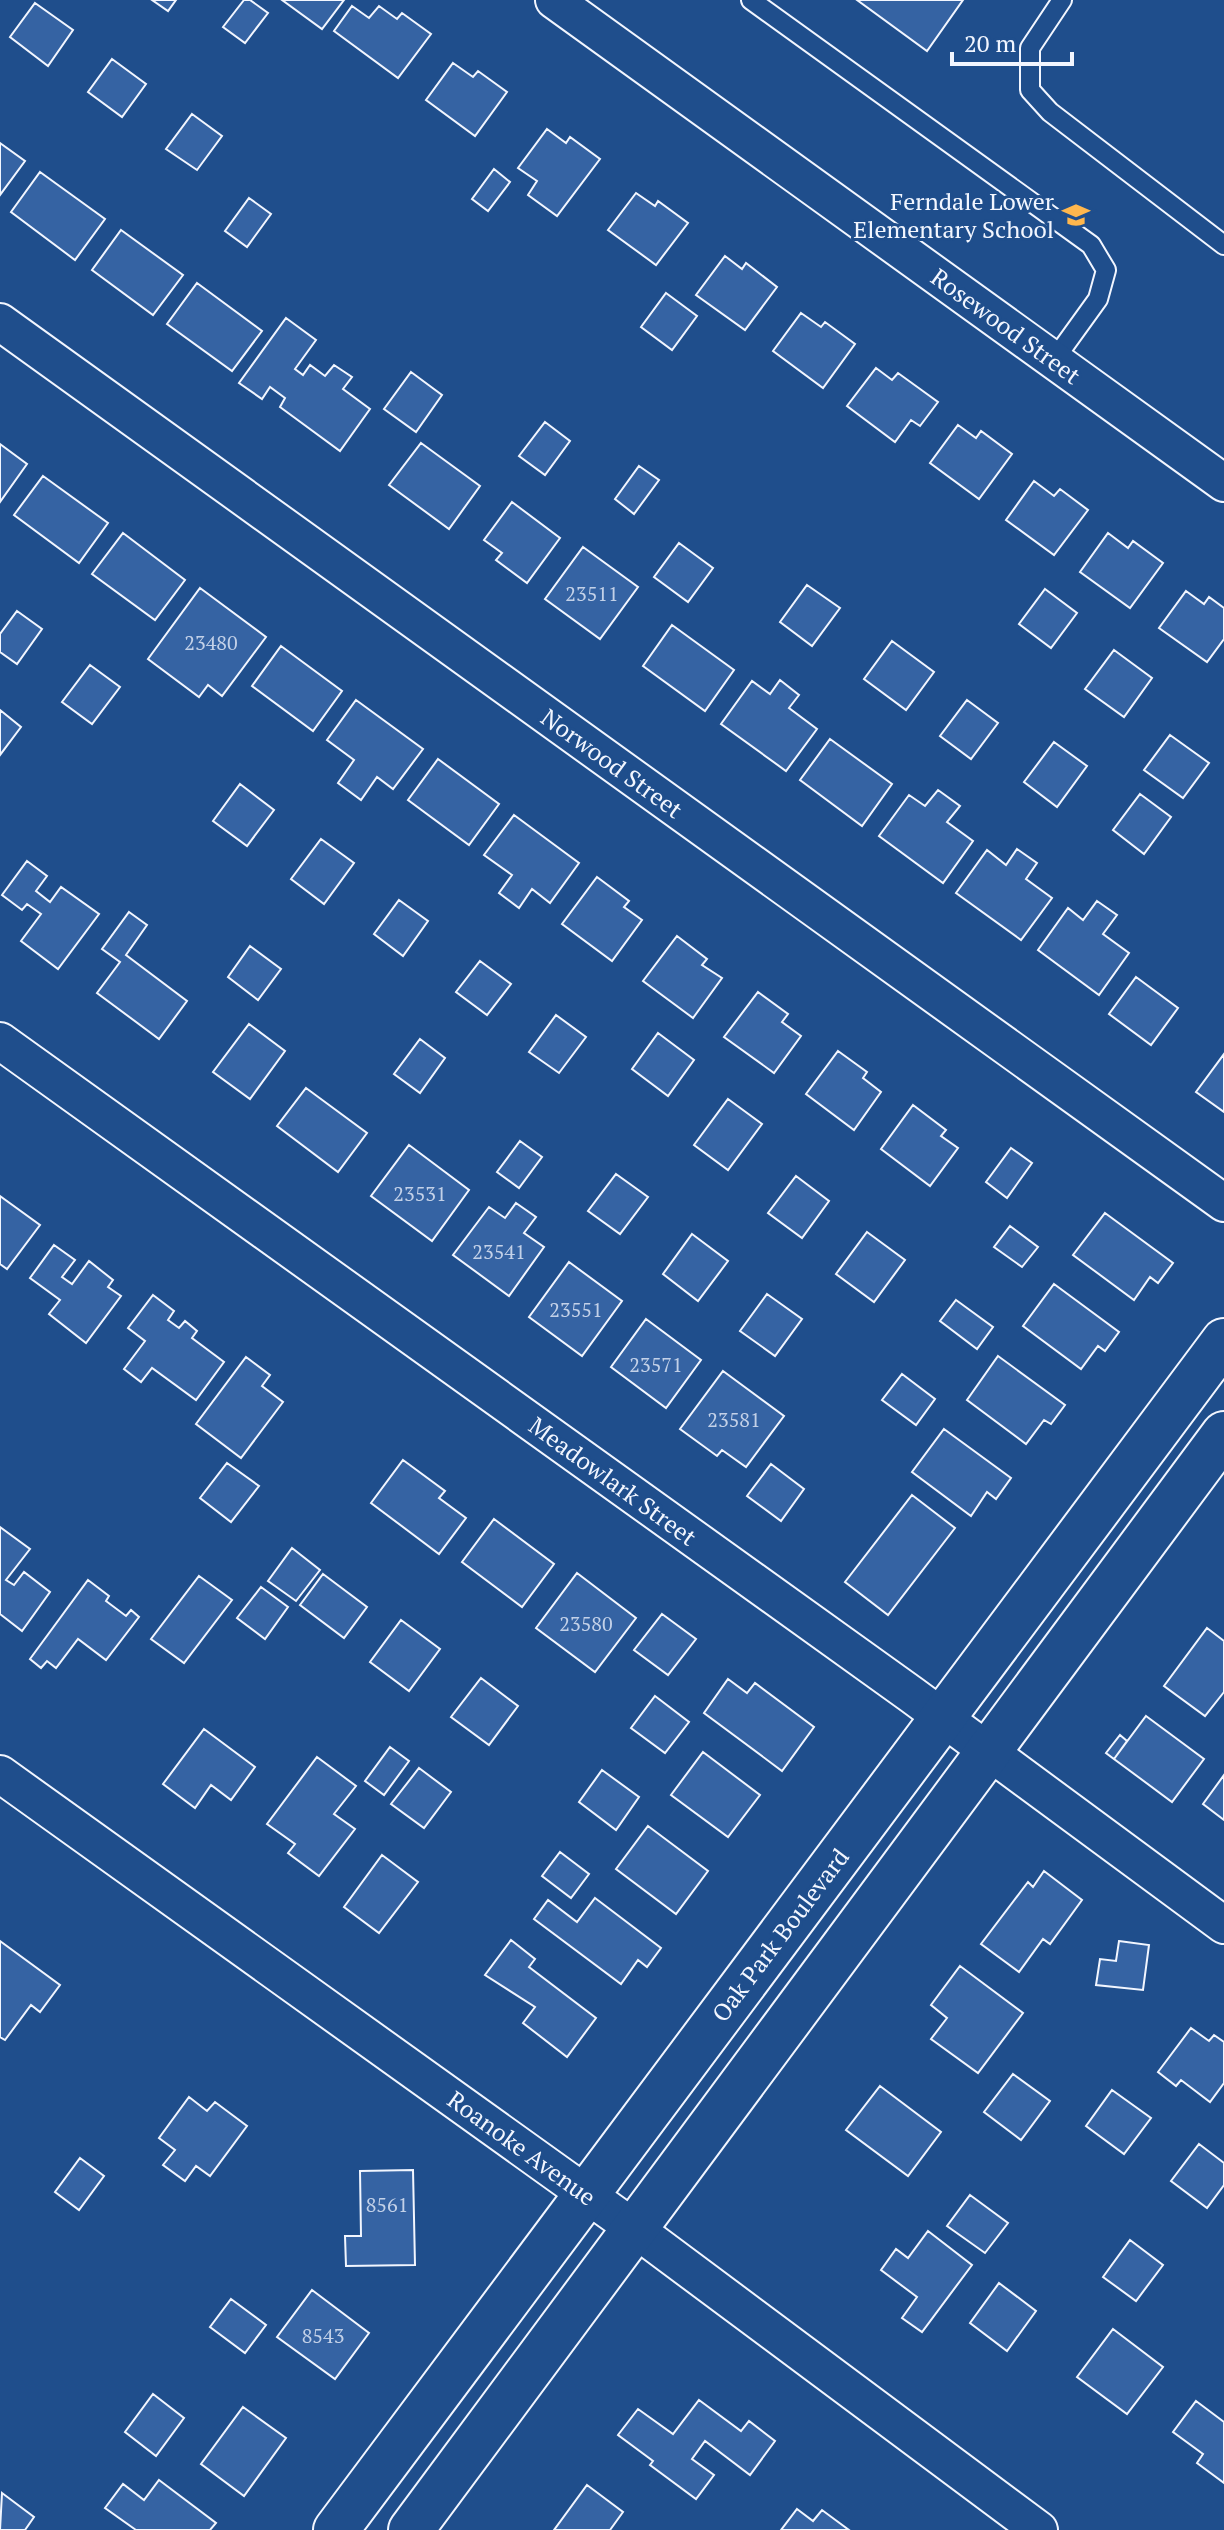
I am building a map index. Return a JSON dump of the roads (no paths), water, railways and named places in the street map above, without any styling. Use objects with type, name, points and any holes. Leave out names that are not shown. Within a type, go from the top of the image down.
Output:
[{"type":"street","name":"Rosewood Street","points":[[554,0],[1224,483]]},
{"type":"street","name":"Norwood Street","points":[[0,322],[1224,1203]]},
{"type":"street","name":"Meadowlark Street","points":[[0,1041],[1224,1925]]},
{"type":"street","name":"Oak Park Boulevard","points":[[336,2530],[1224,1341]]},
{"type":"street","points":[[411,2530],[1224,1434]]},
{"type":"street","name":"Roanoke Avenue","points":[[0,1774],[635,2229],[1039,2530]]},
{"type":"lane","points":[[751,0],[1091,245],[1106,270],[1098,299],[1054,360]]},
{"type":"lane","points":[[1062,0],[1030,48],[1030,90],[1050,112],[1224,245]]},
{"type":"place","name":"Ferndale Lower Elementary School","points":[[1076,215]]}]
